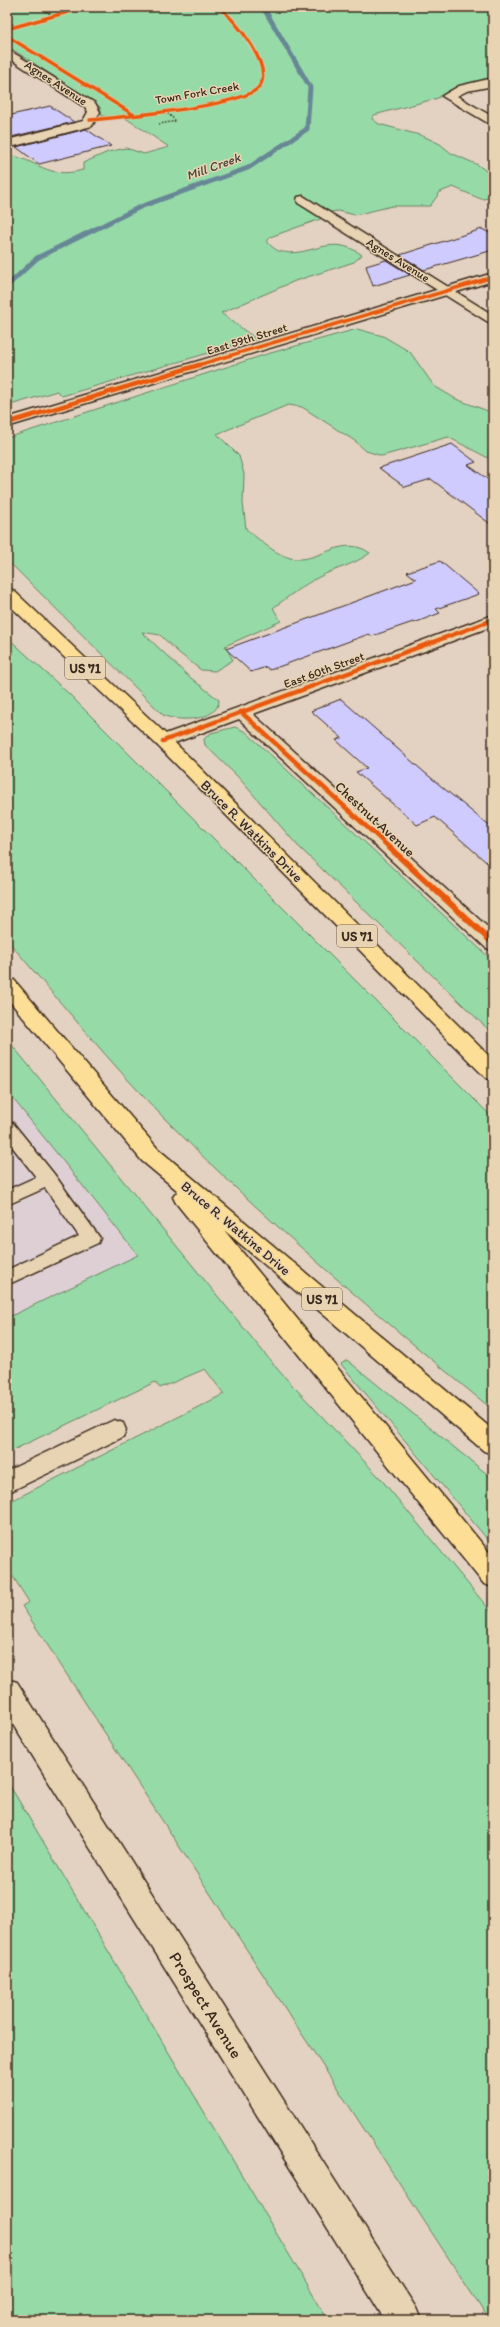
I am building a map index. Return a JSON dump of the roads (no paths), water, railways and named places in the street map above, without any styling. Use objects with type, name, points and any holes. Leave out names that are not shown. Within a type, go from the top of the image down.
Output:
[{"type":"highway","name":"Bruce R. Watkins Drive","points":[[7,594],[163,741],[493,1073]]},
{"type":"highway","name":"Bruce R. Watkins Drive","points":[[7,985],[150,1155],[493,1444]]},
{"type":"highway","points":[[150,1155],[493,1576]]},
{"type":"street","name":"Agnes Avenue","points":[[7,52],[91,106],[94,112],[88,123],[7,144]]},
{"type":"street","points":[[493,82],[463,88],[448,96],[493,122]]},
{"type":"street","name":"Agnes Avenue","points":[[303,200],[493,321]]},
{"type":"street","name":"East 59th Street","points":[[7,423],[493,277]]},
{"type":"street","name":"East 60th Street","points":[[163,741],[493,620]]},
{"type":"street","name":"Chestnut Avenue","points":[[241,712],[493,943]]},
{"type":"street","points":[[7,1483],[114,1430]]},
{"type":"street","name":"Prospect Avenue","points":[[7,1691],[404,2320]]},
{"type":"lane","points":[[7,1128],[48,1179],[91,1238],[7,1278]]},
{"type":"lane","points":[[7,1198],[48,1179]]},
{"type":"waterway","name":"Mill Creek","points":[[7,286],[37,258],[140,207],[248,168],[307,129],[310,87],[263,7]]}]
